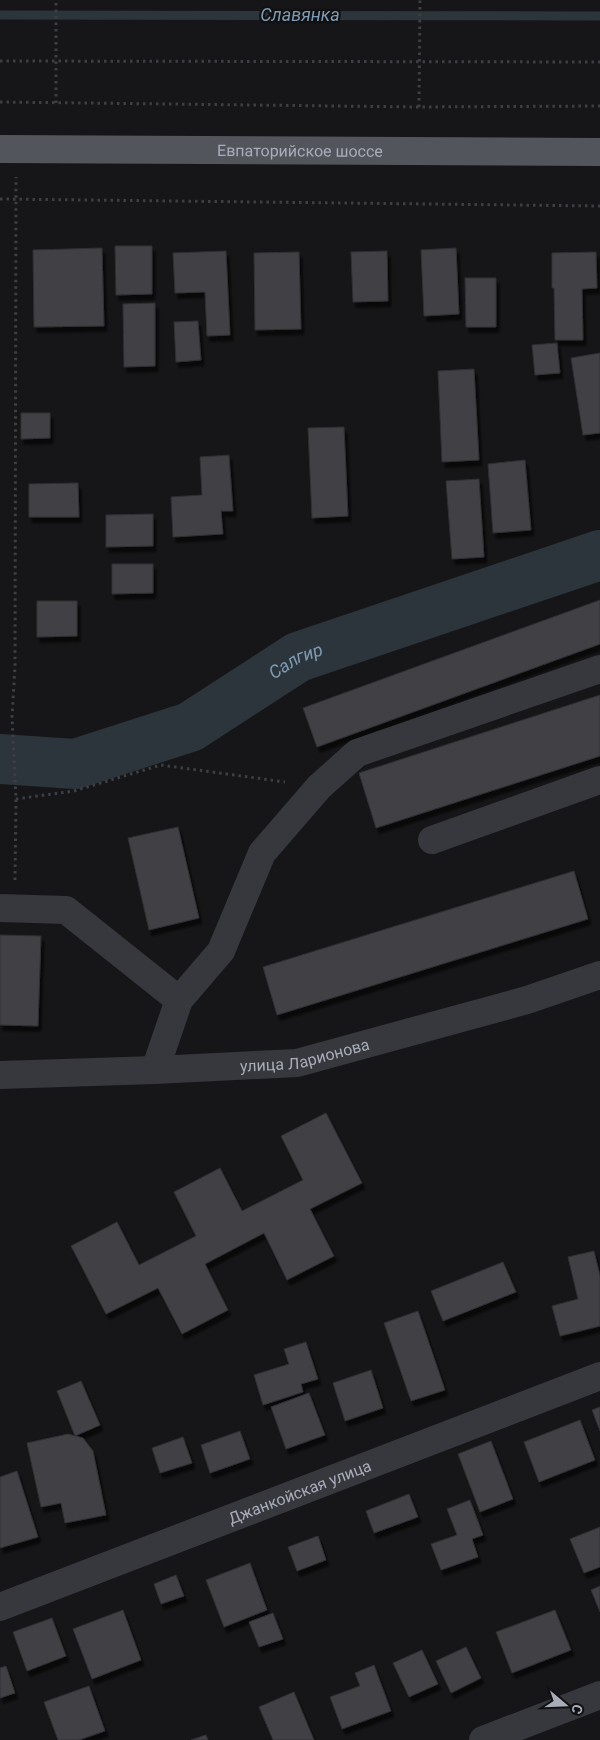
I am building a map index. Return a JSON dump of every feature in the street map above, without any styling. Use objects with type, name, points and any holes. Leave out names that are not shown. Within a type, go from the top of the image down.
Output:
[{"type":"main road","name":"Евпаторийское шоссе","points":[[8,149],[600,152]]},
{"type":"street","points":[[155,1070],[179,1000],[221,951],[262,853],[319,787],[357,753],[600,669]]},
{"type":"street","points":[[432,840],[600,780]]},
{"type":"street","points":[[8,908],[66,910],[179,1000]]},
{"type":"street","name":"улица Ларионова","points":[[0,1075],[297,1064],[527,1000],[600,975]]},
{"type":"street","name":"Джанкойская улица","points":[[0,1608],[600,1376]]},
{"type":"street","points":[[483,1740],[600,1695]]},
{"type":"path","points":[[56,0],[56,103]]},
{"type":"path","points":[[419,107],[420,0]]},
{"type":"path","points":[[0,61],[600,62]]},
{"type":"path","points":[[0,102],[419,107],[600,106]]},
{"type":"path","points":[[8,149],[16,199],[15,667],[12,717],[16,799],[8,908]]},
{"type":"path","points":[[0,199],[600,206]]},
{"type":"path","points":[[16,799],[74,791],[161,765],[319,787]]},
{"type":"building","points":[[115,246],[152,246],[152,294],[116,295]]},
{"type":"building","points":[[102,248],[104,326],[34,327],[33,250]]},
{"type":"building","points":[[456,248],[459,314],[424,316],[421,250]]},
{"type":"building","points":[[226,251],[230,335],[207,336],[205,292],[175,293],[173,253]]},
{"type":"building","points":[[387,251],[388,301],[353,302],[351,252]]},
{"type":"building","points":[[299,252],[301,329],[255,330],[254,253]]},
{"type":"building","points":[[596,252],[597,288],[582,289],[583,340],[555,340],[552,253]]},
{"type":"building","points":[[465,278],[496,278],[496,327],[466,327]]},
{"type":"building","points":[[155,303],[155,366],[124,367],[123,304]]},
{"type":"building","points":[[198,321],[201,360],[176,362],[174,322]]},
{"type":"building","points":[[557,343],[560,373],[535,375],[532,345]]},
{"type":"building","points":[[600,353],[600,433],[583,435],[571,358]]},
{"type":"building","points":[[474,369],[479,460],[442,462],[438,371]]},
{"type":"building","points":[[21,413],[50,413],[50,438],[21,439]]},
{"type":"building","points":[[344,427],[348,516],[312,518],[308,428]]},
{"type":"building","points":[[229,455],[233,511],[221,511],[223,534],[173,537],[171,497],[202,495],[200,457]]},
{"type":"building","points":[[525,460],[531,530],[493,533],[488,464]]},
{"type":"building","points":[[479,479],[484,557],[452,559],[446,481]]},
{"type":"building","points":[[78,483],[79,517],[29,517],[29,484]]},
{"type":"building","points":[[153,514],[153,546],[106,547],[106,515]]},
{"type":"building","points":[[112,564],[153,564],[153,593],[112,594]]},
{"type":"building","points":[[600,600],[600,644],[317,747],[303,708]]},
{"type":"building","points":[[37,601],[77,601],[77,636],[37,637]]},
{"type":"building","points":[[600,695],[600,756],[376,828],[359,773]]},
{"type":"building","points":[[178,827],[199,918],[149,930],[128,838]]},
{"type":"building","points":[[574,871],[588,919],[277,1015],[263,967]]},
{"type":"building","points":[[0,935],[41,936],[38,1026],[0,1025]]},
{"type":"building","points":[[326,1113],[362,1183],[310,1209],[334,1256],[287,1280],[264,1233],[205,1264],[228,1310],[182,1334],[158,1288],[106,1314],[71,1246],[117,1222],[139,1265],[196,1236],[174,1192],[220,1168],[242,1211],[303,1180],[281,1136]]},
{"type":"building","points":[[594,1251],[600,1276],[600,1326],[560,1336],[552,1306],[578,1299],[568,1257]]},
{"type":"building","points":[[503,1262],[516,1292],[443,1321],[431,1291]]},
{"type":"building","points":[[418,1311],[445,1390],[411,1401],[384,1323]]},
{"type":"building","points":[[306,1342],[318,1379],[301,1384],[303,1392],[263,1405],[254,1375],[289,1364],[284,1349]]},
{"type":"building","points":[[371,1370],[383,1408],[345,1421],[333,1383]]},
{"type":"building","points":[[81,1381],[100,1425],[75,1436],[57,1391]]},
{"type":"building","points":[[309,1393],[325,1435],[286,1449],[271,1407]]},
{"type":"building","points":[[600,1407],[600,1431],[592,1410]]},
{"type":"building","points":[[580,1420],[595,1460],[539,1482],[524,1442]]},
{"type":"building","points":[[240,1431],[250,1459],[210,1473],[201,1445]]},
{"type":"building","points":[[68,1434],[83,1438],[93,1451],[106,1515],[65,1523],[61,1503],[41,1507],[27,1443]]},
{"type":"building","points":[[183,1437],[192,1463],[160,1473],[152,1448]]},
{"type":"building","points":[[491,1441],[513,1499],[480,1512],[458,1454]]},
{"type":"building","points":[[17,1471],[38,1537],[0,1548],[0,1477]]},
{"type":"building","points":[[409,1494],[418,1517],[374,1533],[366,1511]]},
{"type":"building","points":[[470,1500],[483,1535],[472,1539],[478,1557],[441,1570],[431,1544],[457,1535],[447,1509]]},
{"type":"building","points":[[600,1527],[600,1567],[584,1573],[570,1539]]},
{"type":"building","points":[[318,1536],[326,1560],[297,1571],[288,1547]]},
{"type":"building","points":[[250,1563],[267,1610],[224,1627],[206,1580]]},
{"type":"building","points":[[176,1575],[184,1596],[161,1604],[154,1584]]},
{"type":"building","points":[[600,1586],[600,1612],[591,1590]]},
{"type":"building","points":[[123,1610],[141,1660],[92,1679],[73,1629]]},
{"type":"building","points":[[555,1610],[571,1650],[512,1673],[496,1632]]},
{"type":"building","points":[[273,1613],[283,1639],[259,1647],[249,1622]]},
{"type":"building","points":[[52,1618],[66,1656],[27,1671],[13,1632]]},
{"type":"building","points":[[466,1647],[481,1678],[451,1693],[436,1661]]},
{"type":"building","points":[[422,1650],[438,1684],[409,1697],[393,1663]]},
{"type":"building","points":[[374,1665],[391,1711],[342,1729],[330,1697],[360,1686],[355,1673]]},
{"type":"building","points":[[6,1666],[15,1693],[0,1698],[0,1668]]},
{"type":"building","points":[[89,1686],[105,1731],[79,1740],[58,1740],[44,1702]]},
{"type":"building","points":[[294,1692],[314,1740],[273,1740],[259,1707]]},
{"type":"building","points":[[206,1735],[208,1740],[191,1740]]},
{"type":"waterway","name":"Славянка","points":[[0,15],[600,16]]},
{"type":"waterway","name":"Салгир","points":[[0,759],[75,764],[190,727],[298,657],[600,555]]}]
